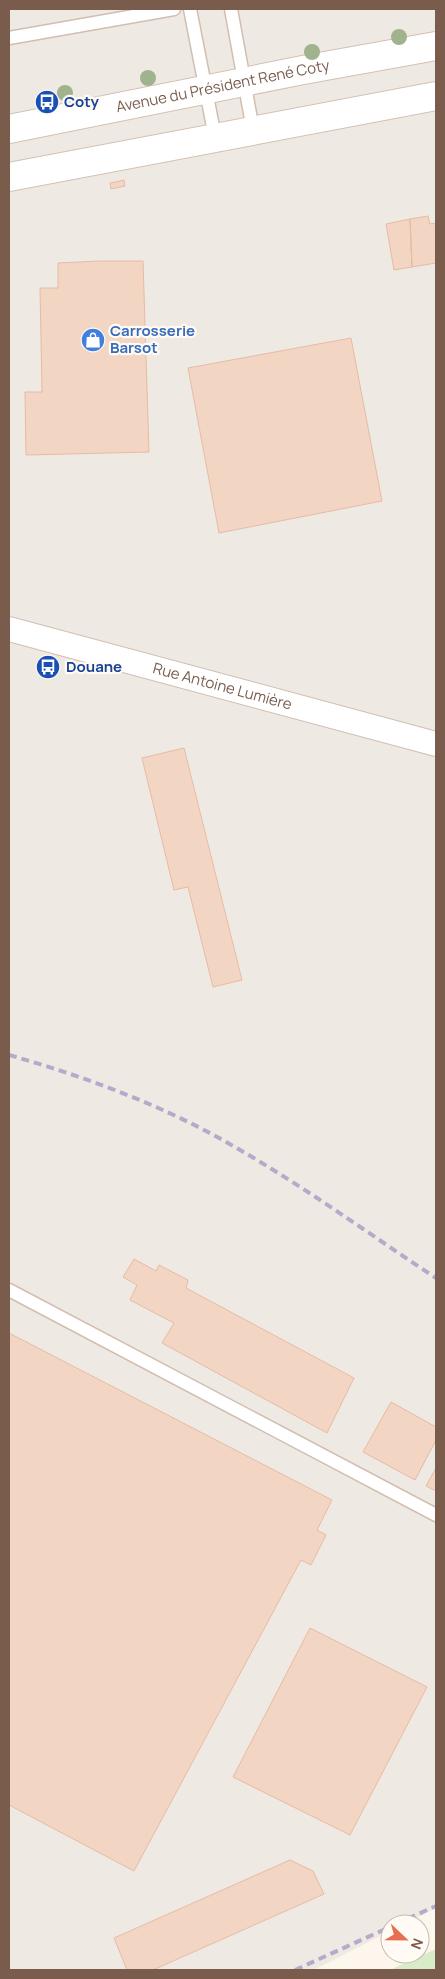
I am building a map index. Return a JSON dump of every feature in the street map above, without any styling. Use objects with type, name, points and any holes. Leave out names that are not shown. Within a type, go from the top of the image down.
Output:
[{"type":"main road","name":"Avenue du Président René Coty","points":[[9,128],[436,46]]},
{"type":"main road","points":[[9,177],[436,96]]},
{"type":"street","name":"Rue Antoine Lumière","points":[[9,629],[436,744]]},
{"type":"lane","points":[[9,38],[174,9]]},
{"type":"lane","points":[[190,9],[215,137]]},
{"type":"lane","points":[[231,9],[253,130]]},
{"type":"lane","points":[[9,1290],[436,1515]]},
{"type":"shaded area","points":[[9,9],[436,9],[436,1908],[424,1914],[380,1914],[380,1936],[314,1970],[9,1970]]},
{"type":"green space","points":[[436,1949],[436,1970],[390,1970],[403,1964],[430,1964],[430,1952]]},
{"type":"building","points":[[50,100],[51,106],[38,108],[37,102]]},
{"type":"building","points":[[124,180],[125,186],[111,189],[110,183]]},
{"type":"building","points":[[428,216],[430,224],[436,223],[436,263],[412,267],[410,219]]},
{"type":"building","points":[[410,219],[412,267],[394,270],[386,224]]},
{"type":"building","name":"Carrosserie Barsot","points":[[143,261],[149,452],[26,455],[25,392],[42,392],[40,288],[58,288],[58,263]]},
{"type":"building","points":[[351,338],[382,501],[219,533],[188,368]]},
{"type":"building","points":[[184,748],[242,980],[213,987],[188,887],[174,890],[142,758]]},
{"type":"building","points":[[134,1259],[156,1271],[159,1265],[188,1280],[186,1288],[354,1378],[327,1433],[162,1343],[174,1323],[130,1300],[137,1285],[123,1277]]},
{"type":"building","points":[[9,1333],[332,1500],[317,1530],[326,1535],[311,1565],[301,1560],[134,1871],[9,1805]]},
{"type":"building","points":[[391,1402],[436,1427],[436,1440],[415,1480],[363,1452]]},
{"type":"building","points":[[436,1468],[436,1491],[426,1486]]},
{"type":"building","points":[[310,1628],[427,1687],[350,1835],[233,1777]]},
{"type":"building","points":[[290,1860],[313,1871],[324,1894],[153,1970],[127,1970],[114,1938]]},
{"type":"railway","points":[[9,1055],[110,1088],[159,1108],[206,1131],[294,1183],[436,1278]]},
{"type":"railway","points":[[418,1914],[436,1906]]},
{"type":"railway","points":[[295,1970],[380,1932]]},
{"type":"place","name":"Coty","points":[[47,102]]},
{"type":"place","name":"Carrosserie Barsot","points":[[93,340]]},
{"type":"place","name":"Douane","points":[[48,667]]}]
